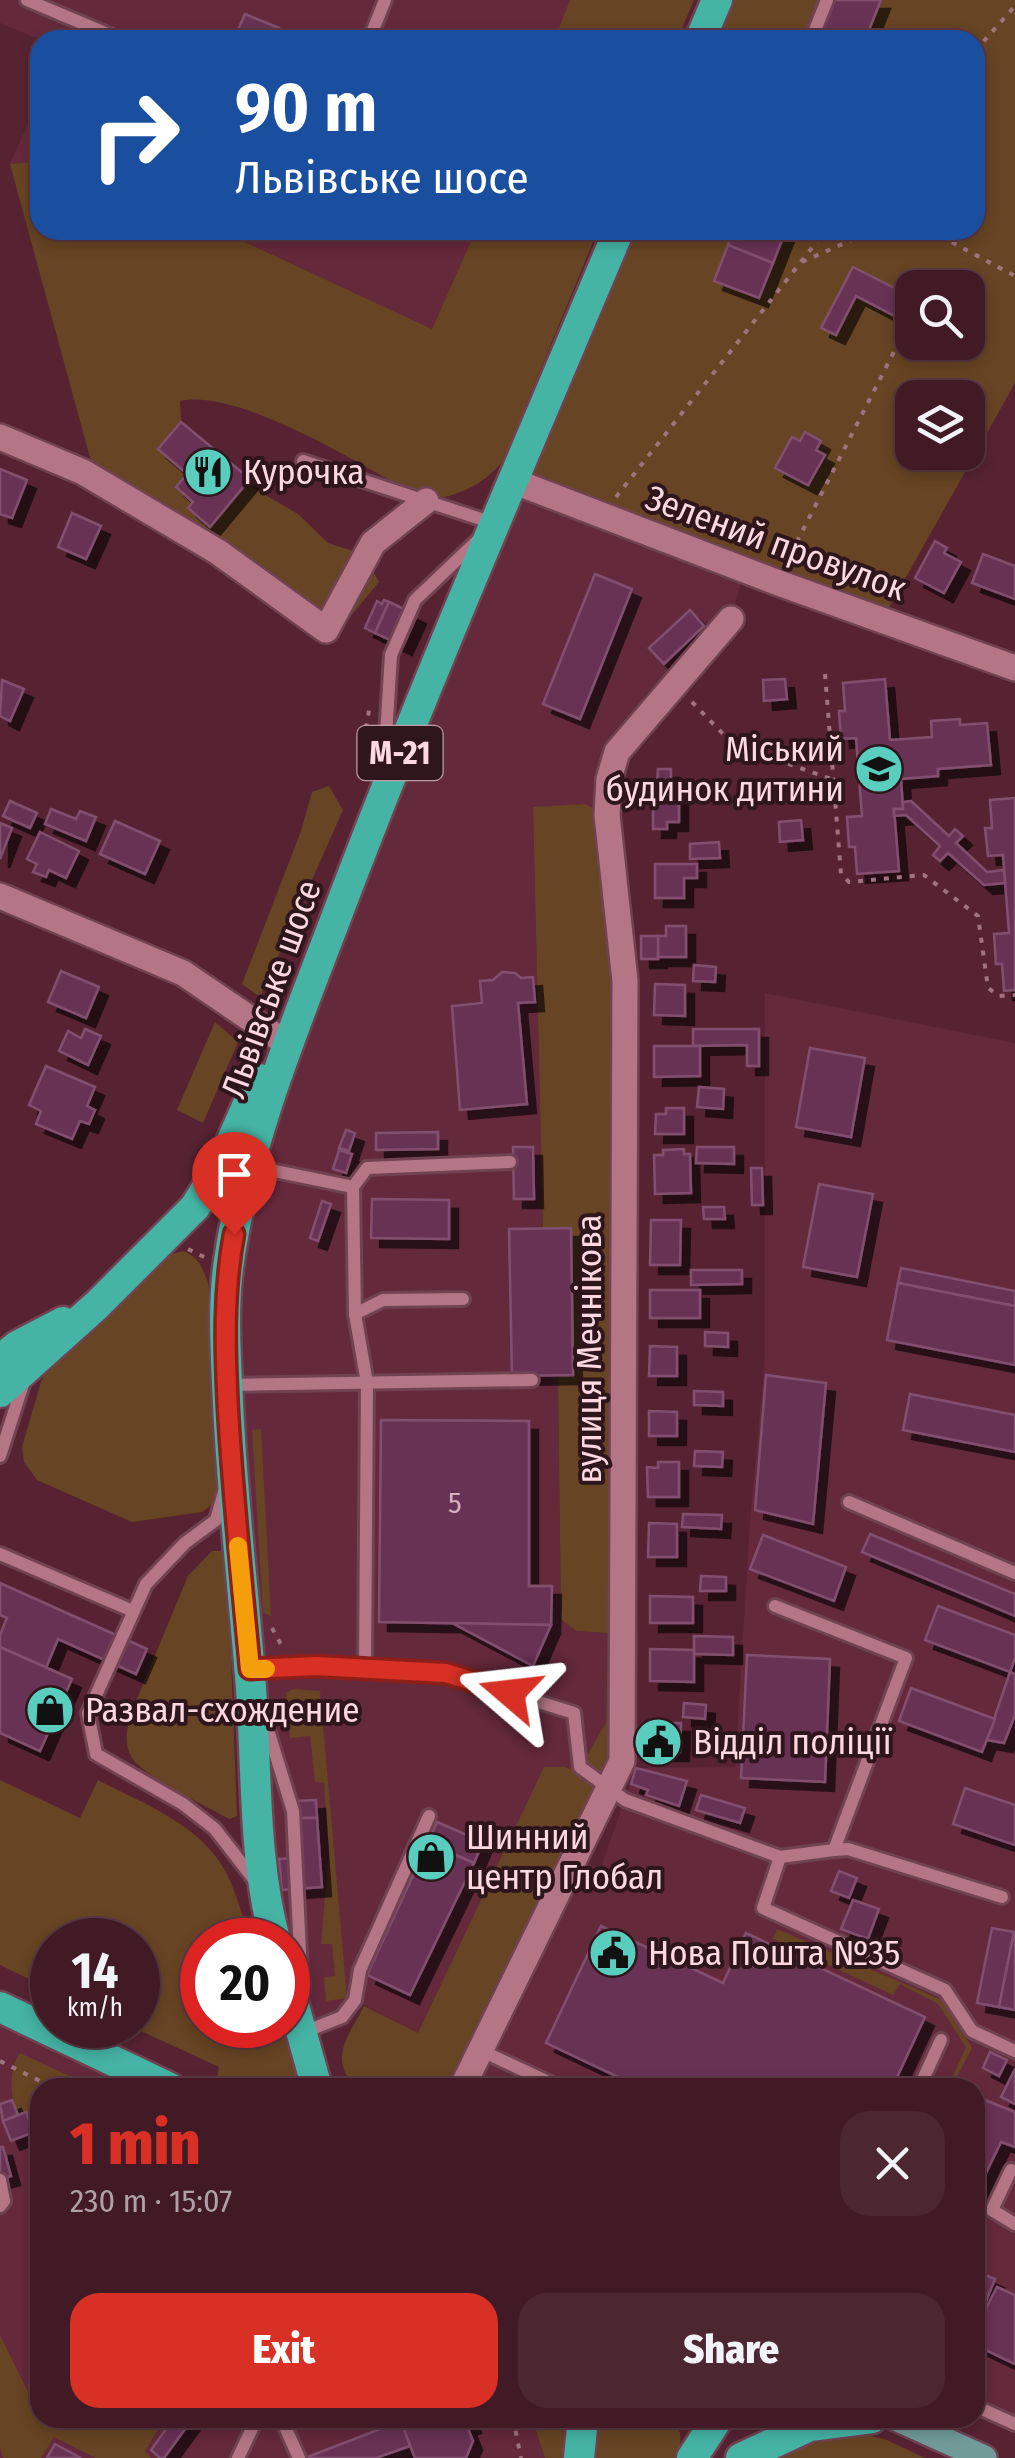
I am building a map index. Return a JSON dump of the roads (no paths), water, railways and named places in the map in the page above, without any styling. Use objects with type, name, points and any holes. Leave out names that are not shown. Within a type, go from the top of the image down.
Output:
[{"type":"highway","points":[[704,30],[717,0]]},
{"type":"highway","name":"Львівське шосе","points":[[270,1918],[263,1892],[250,1669],[231,1468],[225,1322],[228,1264],[250,1160],[311,985],[382,799],[614,240]]},
{"type":"highway","name":"М-21","points":[[11,1354],[97,1305],[195,1207],[222,1165],[264,1030],[311,985]]},
{"type":"highway","points":[[0,1392],[11,1354]]},
{"type":"highway","points":[[0,2007],[149,2078]]},
{"type":"highway","points":[[308,2048],[316,2078]]},
{"type":"highway","points":[[309,2048],[326,2078]]},
{"type":"highway","points":[[579,2458],[582,2428]]},
{"type":"highway","points":[[694,2428],[695,2454]]},
{"type":"highway","points":[[695,2454],[712,2428]]},
{"type":"highway","points":[[740,2458],[806,2428]]},
{"type":"main road","points":[[936,2428],[984,2458]]},
{"type":"street","points":[[0,437],[100,482],[218,552],[326,630],[372,543],[426,501]]},
{"type":"street","name":"Зелений провулок","points":[[513,481],[1015,668]]},
{"type":"street","name":"вулиця Мечнікова","points":[[467,2078],[622,1760],[626,981],[606,816],[607,793],[611,766],[618,752],[731,618]]},
{"type":"street","points":[[0,896],[183,972],[264,1030]]},
{"type":"lane","points":[[27,0],[98,30]]},
{"type":"lane","points":[[373,30],[385,0]]},
{"type":"lane","points":[[815,30],[827,0]]},
{"type":"lane","points":[[303,461],[495,524],[415,600],[391,654],[382,799]]},
{"type":"lane","points":[[250,1160],[265,1169],[353,1187]]},
{"type":"lane","points":[[364,1668],[367,1384],[355,1314],[353,1187],[367,1168],[510,1162]]},
{"type":"lane","points":[[355,1314],[383,1300],[463,1299]]},
{"type":"lane","points":[[0,1456],[11,1354]]},
{"type":"lane","points":[[227,1385],[532,1380]]},
{"type":"lane","points":[[231,1468],[216,1520],[185,1543],[146,1584],[88,1713],[96,1754],[183,1804],[215,1829],[263,1892]]},
{"type":"lane","points":[[849,1502],[1015,1574]]},
{"type":"lane","points":[[0,1554],[133,1611]]},
{"type":"lane","points":[[775,1606],[906,1658],[834,1850]]},
{"type":"lane","points":[[299,1918],[292,1811],[250,1669],[364,1668],[446,1673],[574,1714],[580,1766],[625,1800],[780,1857],[848,1849],[1002,1897]]},
{"type":"lane","points":[[310,2042],[342,2017],[355,2000],[360,1970],[429,1816]]},
{"type":"lane","points":[[780,1857],[763,1908],[945,1990],[972,2031],[1015,2050]]},
{"type":"lane","points":[[924,2078],[941,2040]]},
{"type":"lane","points":[[480,2050],[540,2078]]},
{"type":"lane","points":[[1011,2170],[992,2210],[1015,2224]]},
{"type":"lane","points":[[0,2180],[4,2202],[0,2206]]},
{"type":"lane","points":[[985,2410],[1015,2424]]},
{"type":"lane","points":[[238,2458],[252,2428]]},
{"type":"lane","points":[[286,2428],[299,2458]]},
{"type":"place","name":"Курочка","points":[[208,472]]},
{"type":"place","name":"Міський будинок дитини","points":[[879,769]]},
{"type":"place","name":"Развал-схождение","points":[[50,1710]]},
{"type":"place","name":"Відділ поліції","points":[[658,1742]]},
{"type":"place","name":"Шинний центр Глобал","points":[[431,1857]]},
{"type":"place","name":"Нова Пошта №35","points":[[613,1953]]}]
